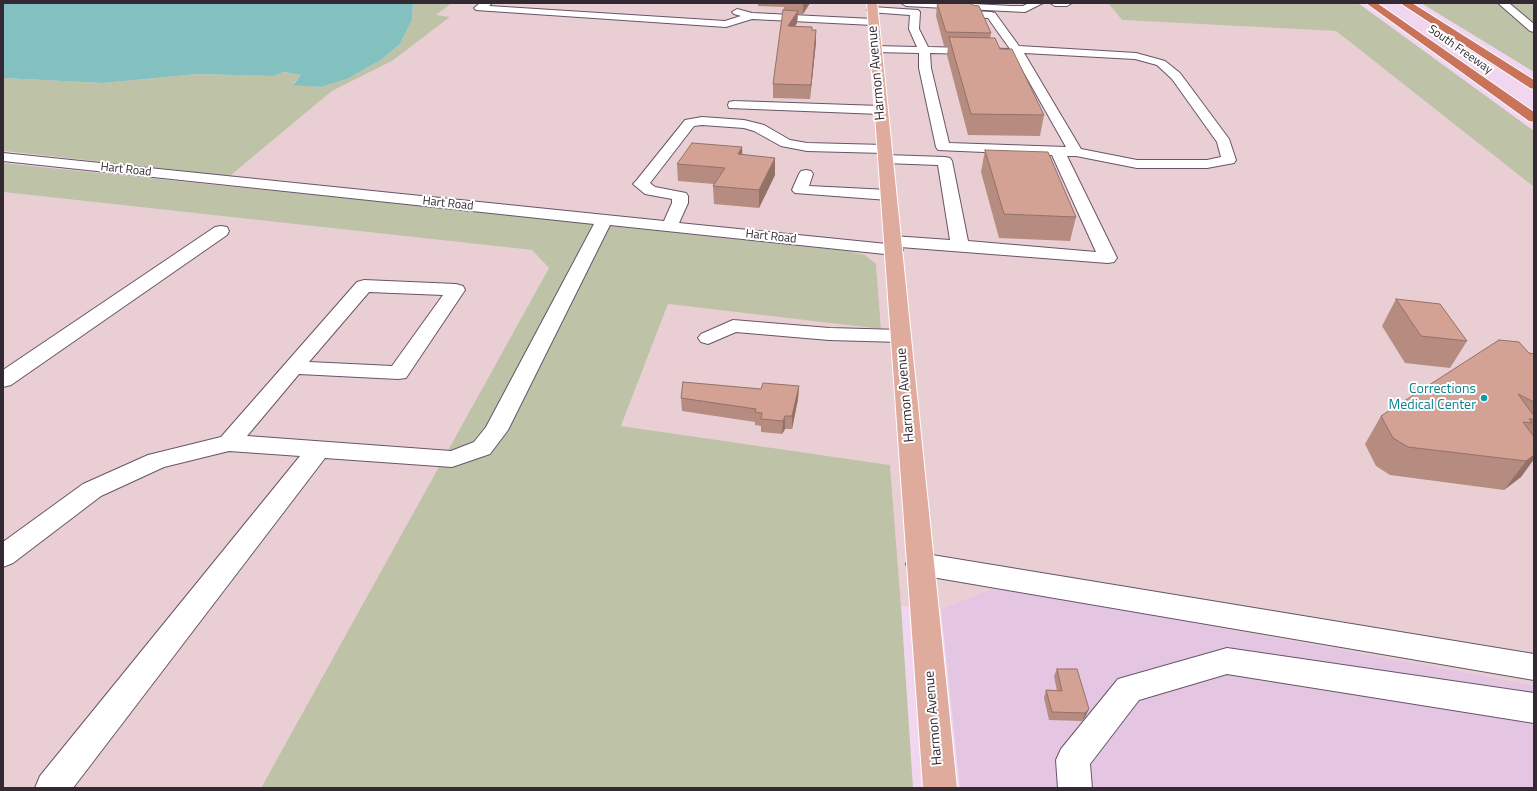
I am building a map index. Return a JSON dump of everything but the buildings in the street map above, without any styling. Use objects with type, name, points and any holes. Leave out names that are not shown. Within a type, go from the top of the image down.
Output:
[{"type":"highway","name":"South Freeway","points":[[1371,3],[1534,118]]},
{"type":"highway","name":"South Freeway","points":[[1405,3],[1534,85]]},
{"type":"main road","name":"Harmon Avenue","points":[[872,12],[940,788]]},
{"type":"street","points":[[487,3],[479,8],[726,24],[751,16],[872,12],[991,15],[1017,51],[1076,152]]},
{"type":"street","points":[[906,3],[1018,9],[1025,9],[1038,3]]},
{"type":"street","points":[[1055,3],[1067,3]]},
{"type":"street","points":[[1503,3],[1534,29]]},
{"type":"street","points":[[725,8],[751,16]]},
{"type":"street","points":[[915,12],[914,29],[924,50],[925,68],[944,154],[960,246]]},
{"type":"street","points":[[669,227],[680,203],[680,196],[650,191],[641,184],[690,123],[702,121],[744,124],[760,128],[786,143],[807,147],[885,154],[1076,152],[1137,164],[1207,164],[1229,160],[1224,142],[1176,76],[1160,63],[1136,56],[1017,51],[875,49]]},
{"type":"street","points":[[734,105],[880,110]]},
{"type":"street","name":"Hart Road","points":[[3,158],[669,227],[893,245],[960,246],[1108,258],[1058,152]]},
{"type":"street","points":[[806,174],[800,190],[888,195]]},
{"type":"street","points":[[3,556],[92,490],[157,460],[230,443],[452,459],[482,448],[496,430],[604,220]]},
{"type":"street","points":[[3,380],[221,231]]},
{"type":"street","points":[[230,443],[292,367],[364,286],[456,290],[398,373],[292,367]]},
{"type":"street","points":[[708,338],[733,326],[829,334],[901,336]]},
{"type":"street","points":[[52,788],[318,450]]},
{"type":"street","points":[[920,564],[1534,667]]},
{"type":"street","points":[[1075,788],[1073,760],[1129,689],[1227,661],[1534,708]]},
{"type":"shaded area","points":[[3,3],[413,3],[412,20],[400,44],[381,60],[347,79],[321,87],[293,85],[301,75],[284,72],[273,76],[198,74],[103,83],[3,78]]},
{"type":"shaded area","points":[[413,3],[452,3],[436,15],[450,17],[392,61],[332,91],[230,176],[3,151],[3,78],[103,83],[198,74],[273,76],[284,72],[301,75],[293,84],[321,87],[347,79],[381,60],[400,44],[412,20]]},
{"type":"shaded area","points":[[452,3],[1108,3],[1122,20],[1336,31],[1534,187],[1534,685],[996,587],[941,609],[901,606],[890,465],[621,426],[668,304],[881,329],[876,264],[567,221],[220,185],[332,91],[392,61],[450,17],[435,16]]},
{"type":"shaded area","points":[[1108,3],[1358,3],[1534,131],[1534,187],[1336,31],[1122,20]]},
{"type":"shaded area","points":[[1421,3],[1498,3],[1534,32],[1534,72]]},
{"type":"shaded area","points":[[1507,3],[1534,3],[1534,24]]},
{"type":"shaded area","points":[[3,163],[567,221],[847,251],[865,255],[876,264],[881,329],[668,304],[621,426],[890,465],[913,788],[261,788],[549,268],[532,250],[3,192]]},
{"type":"shaded area","points":[[3,192],[532,250],[549,268],[261,788],[3,788]]},
{"type":"shaded area","points":[[996,587],[1534,685],[1534,788],[960,788],[941,609]]},
{"type":"place","name":"Corrections Medical Center","points":[[1484,398]]}]
